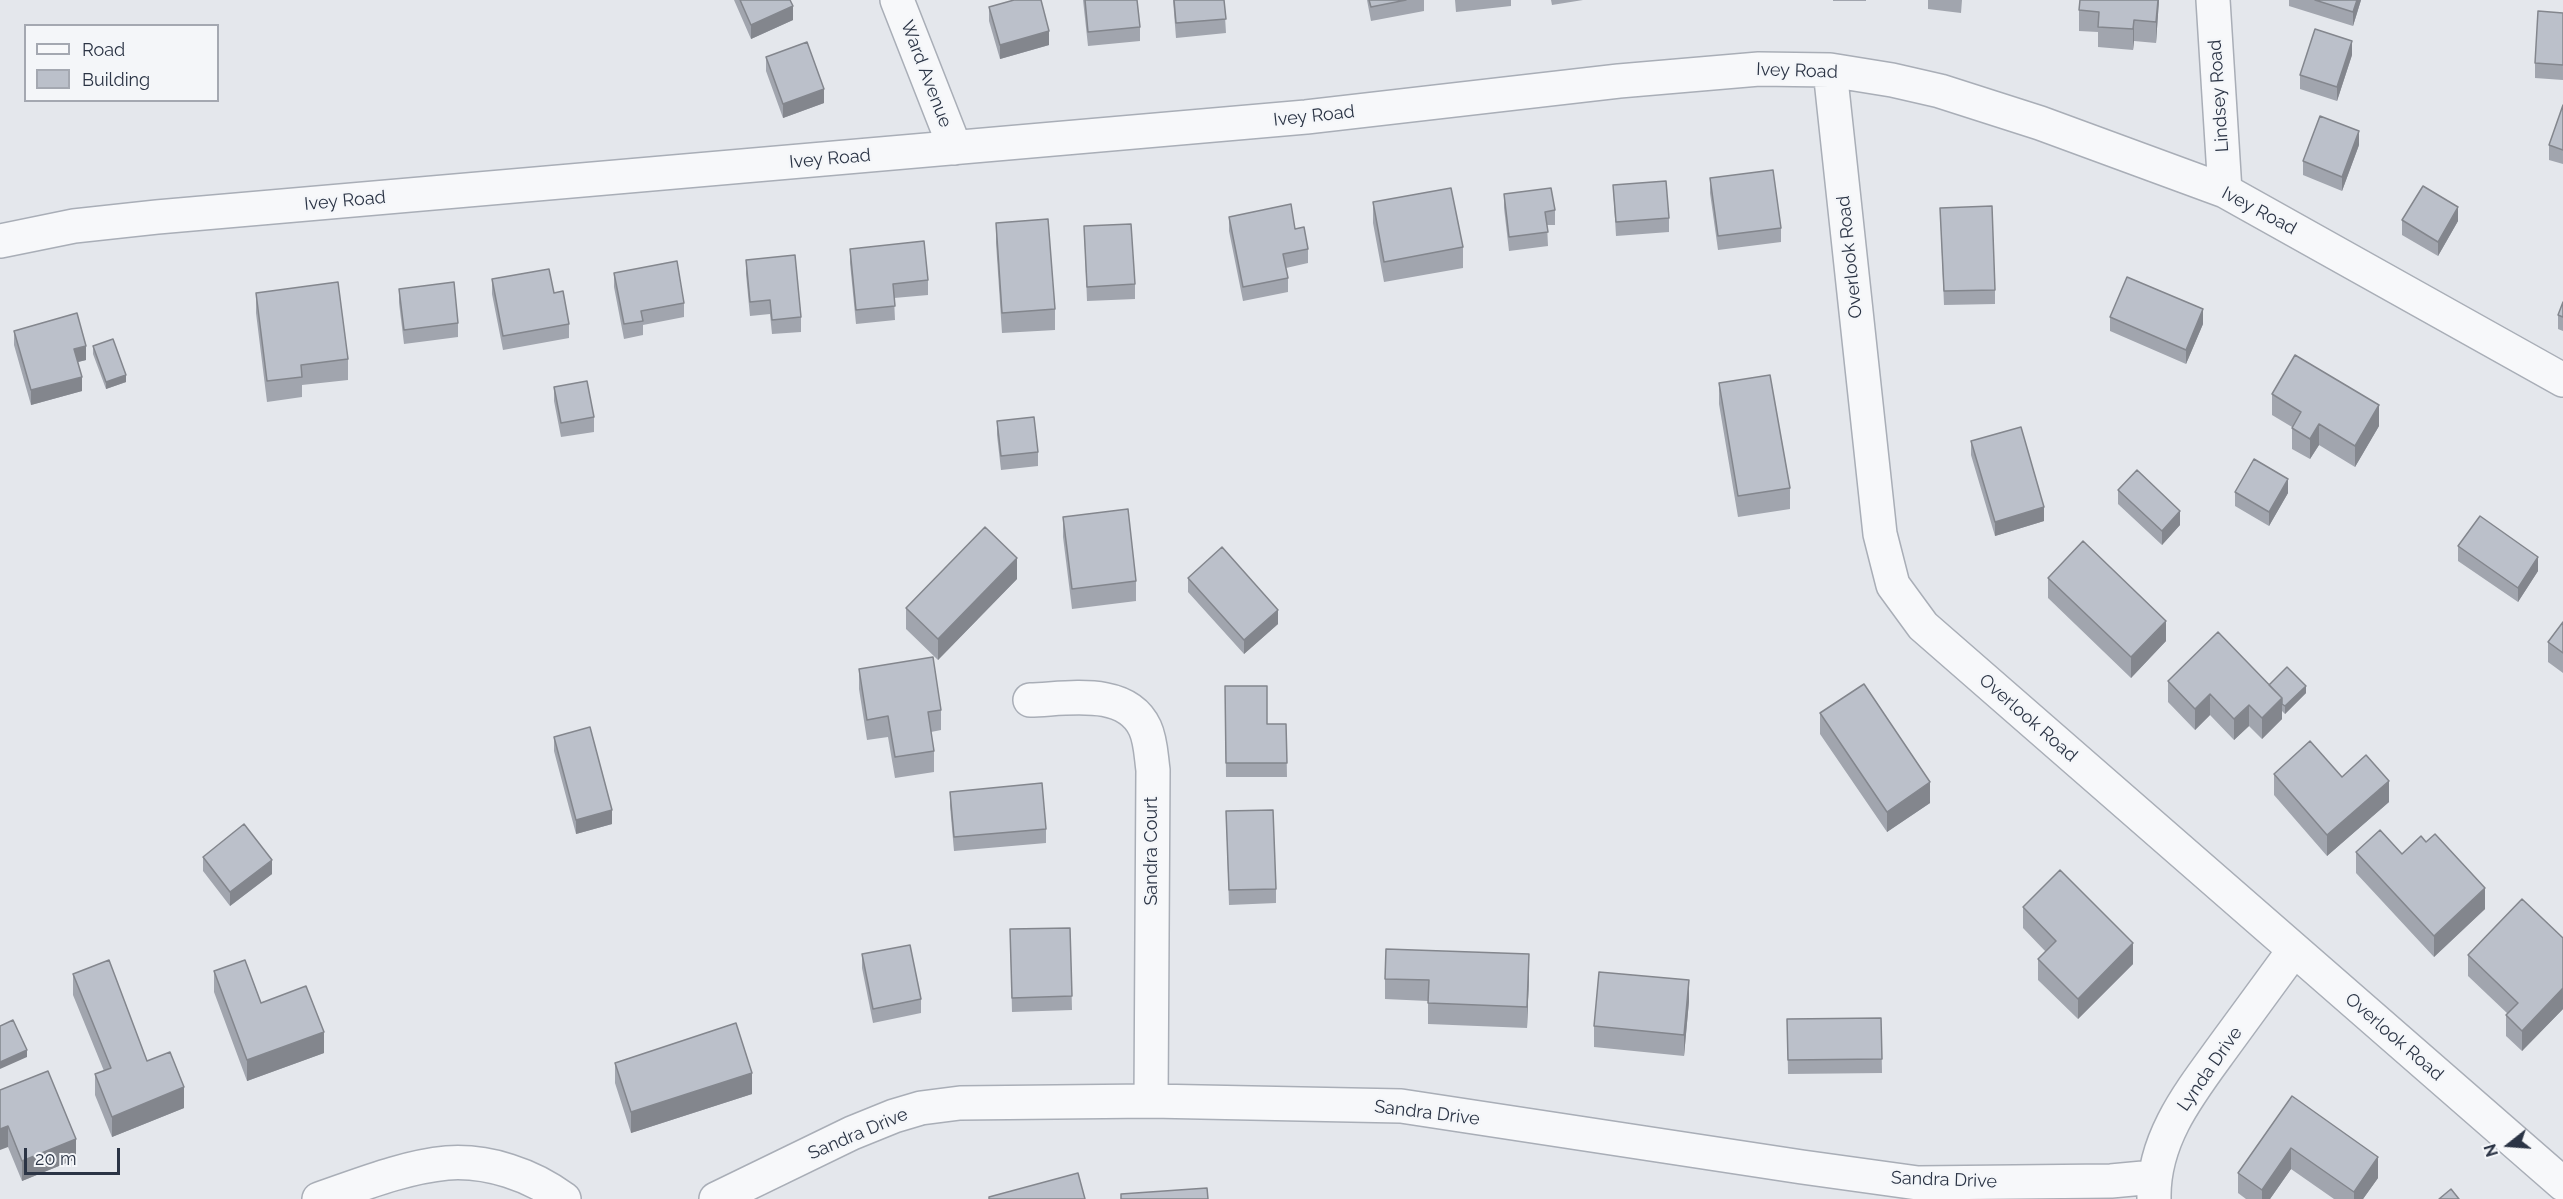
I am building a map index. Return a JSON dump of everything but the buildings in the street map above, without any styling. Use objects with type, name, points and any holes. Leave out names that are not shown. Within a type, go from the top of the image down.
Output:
[{"type":"street","name":"Ward Avenue","points":[[897,0],[956,148]]},
{"type":"street","name":"Lindsey Road","points":[[2213,0],[2225,191]]},
{"type":"street","name":"Ivey Road","points":[[0,241],[74,226],[157,217],[1306,117],[1631,80],[1759,69],[1830,70],[1892,80],[1940,91],[2040,123],[2225,191],[2563,380]]},
{"type":"street","name":"Overlook Road","points":[[1830,70],[1880,534],[1893,585],[1923,626],[2563,1184]]},
{"type":"street","name":"Sandra Court","points":[[1030,700],[1098,698],[1124,704],[1137,714],[1146,729],[1153,770],[1150,1101]]},
{"type":"street","name":"Lynda Drive","points":[[2154,1188],[2169,1130],[2188,1096],[2294,950]]},
{"type":"street","name":"Sandra Drive","points":[[716,1199],[852,1133],[921,1108],[960,1103],[1150,1101],[1401,1106],[1918,1183],[2111,1181],[2154,1188]]},
{"type":"street","points":[[319,1199],[370,1182],[447,1163],[478,1165],[524,1176],[564,1199]]}]
